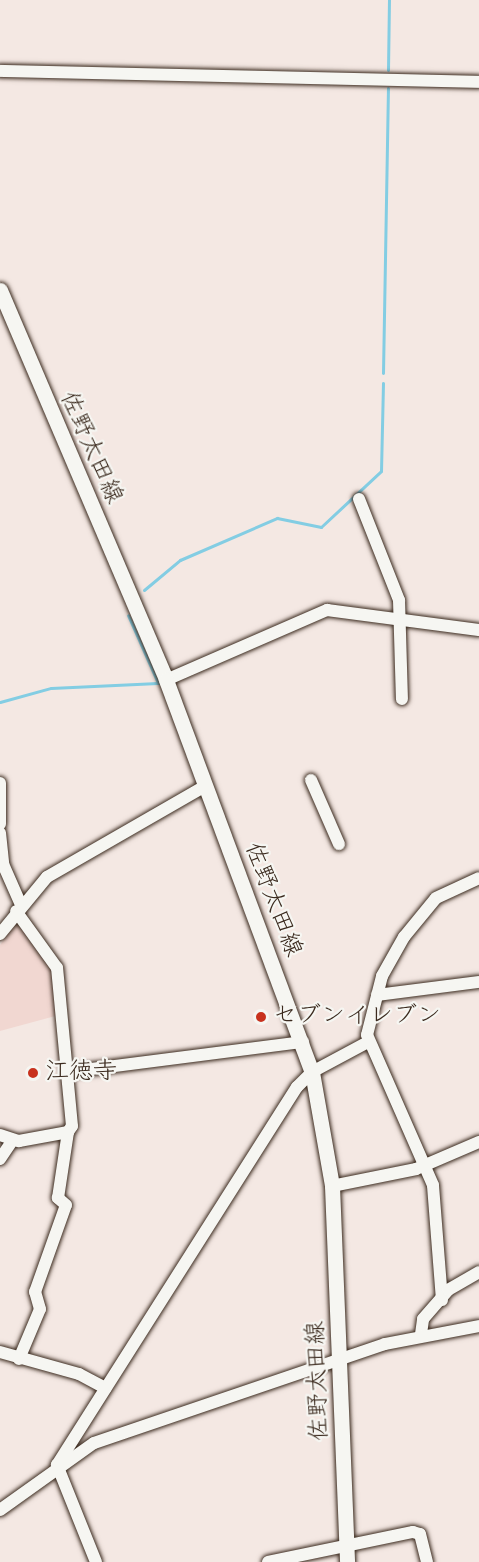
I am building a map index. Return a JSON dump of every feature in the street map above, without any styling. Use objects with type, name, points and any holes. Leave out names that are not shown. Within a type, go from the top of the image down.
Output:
[{"type":"main road","name":"佐野太田線","points":[[0,290],[166,680],[303,1042],[312,1072],[332,1186],[341,1358],[347,1562]]},
{"type":"street","points":[[0,71],[479,82]]},
{"type":"street","points":[[359,499],[402,616],[402,699]]},
{"type":"street","points":[[166,680],[327,610],[402,616],[479,630]]},
{"type":"street","points":[[311,780],[339,844]]},
{"type":"street","points":[[0,783],[0,824]]},
{"type":"street","points":[[0,934],[18,908],[47,877],[205,786]]},
{"type":"street","points":[[0,833],[3,864],[18,908],[57,968],[72,1114],[58,1198],[66,1205],[35,1292],[40,1309],[19,1359]]},
{"type":"street","points":[[442,1300],[435,1262],[435,1197],[424,1167],[368,1042],[377,995],[390,957],[426,908],[454,887],[479,878]]},
{"type":"street","points":[[377,995],[479,982]]},
{"type":"street","points":[[68,1072],[303,1042]]},
{"type":"street","points":[[57,1465],[297,1087],[312,1072],[368,1042]]},
{"type":"street","points":[[0,1159],[6,1138],[68,1132]]},
{"type":"street","points":[[332,1186],[424,1167],[479,1142]]},
{"type":"street","points":[[421,1334],[423,1319],[442,1300],[479,1272]]},
{"type":"street","points":[[0,1510],[57,1465],[94,1443],[341,1358],[421,1334],[479,1326]]},
{"type":"street","points":[[0,1352],[79,1374],[105,1388]]},
{"type":"street","points":[[57,1465],[96,1562]]},
{"type":"street","points":[[268,1562],[346,1543],[420,1534],[427,1562]]},
{"type":"shaded area","points":[[16,922],[50,962],[59,1015],[0,1031],[0,945]]},
{"type":"waterway","points":[[388,70],[389,0]]},
{"type":"waterway","points":[[383,373],[388,88]]},
{"type":"waterway","points":[[144,590],[180,560],[277,518],[321,527],[381,471],[383,383]]},
{"type":"waterway","points":[[0,702],[51,688],[158,683],[128,615]]},
{"type":"place","name":"セブンイレブン","points":[[261,1017]]},
{"type":"place","name":"江徳寺","points":[[33,1073]]}]
